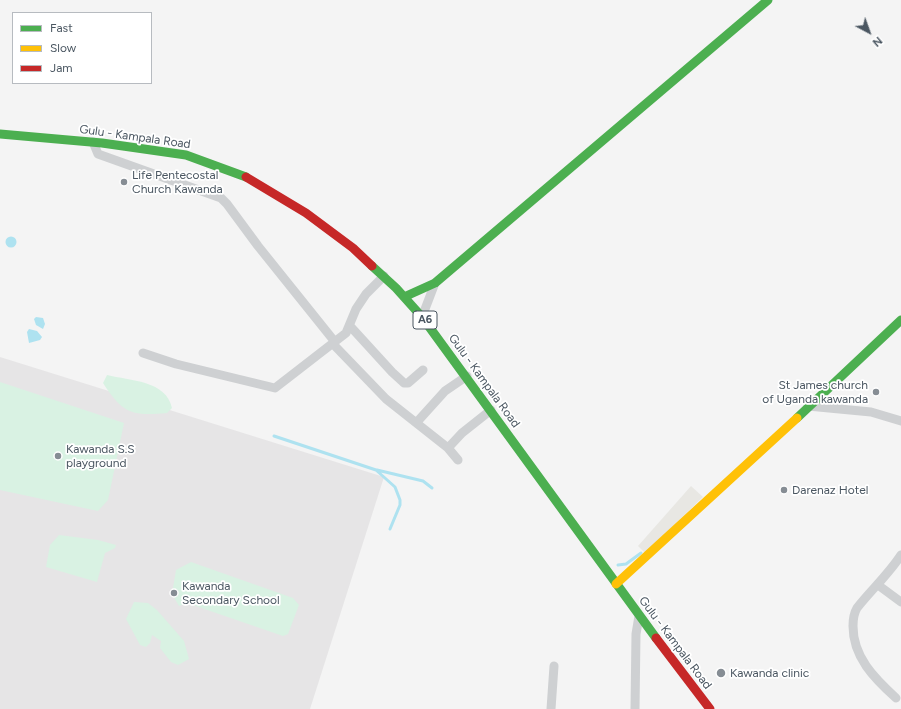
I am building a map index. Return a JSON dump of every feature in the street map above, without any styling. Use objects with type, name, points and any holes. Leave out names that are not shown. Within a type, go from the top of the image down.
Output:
[{"type":"main road","points":[[404,297],[435,283],[768,0]]},
{"type":"main road","name":"Gulu - Kampala Road","points":[[0,134],[93,142],[186,155],[248,178],[306,213],[353,248],[384,276],[422,317],[467,376],[616,584],[710,709]]},
{"type":"main road","points":[[616,584],[733,478],[901,320]]},
{"type":"street","points":[[93,142],[98,154],[221,198],[334,343],[386,399],[448,448],[458,460]]},
{"type":"street","points":[[143,354],[176,364],[275,388],[346,333],[356,309],[366,294],[384,276]]},
{"type":"street","points":[[422,317],[435,283]]},
{"type":"street","points":[[350,326],[404,383],[408,383],[423,370]]},
{"type":"street","points":[[417,422],[446,390],[467,376]]},
{"type":"street","points":[[808,406],[871,412],[901,421]]},
{"type":"street","points":[[448,448],[462,433],[491,410]]},
{"type":"street","points":[[896,698],[877,680],[866,666],[856,648],[853,634],[853,620],[856,609],[878,585],[901,556]]},
{"type":"street","points":[[878,585],[901,602]]},
{"type":"street","points":[[635,709],[636,634],[640,616]]},
{"type":"street","points":[[551,709],[554,666]]},
{"type":"shaded area","name":"Kawanda Secondary School","points":[[0,357],[384,477],[310,709],[0,709]]},
{"type":"shaded area","points":[[691,486],[703,497],[645,553],[638,546]]},
{"type":"green space","points":[[107,375],[146,383],[155,387],[163,392],[172,408],[167,413],[155,414],[129,411],[117,401],[103,383]]},
{"type":"green space","name":"Kawanda S.S playground","points":[[0,382],[124,423],[108,500],[98,511],[0,490]]},
{"type":"green space","points":[[59,535],[98,540],[116,545],[115,548],[105,553],[97,582],[46,567],[50,545]]},
{"type":"green space","points":[[191,562],[293,598],[299,605],[288,634],[283,636],[187,603],[179,606],[172,594],[176,570]]},
{"type":"green space","points":[[134,602],[148,603],[157,610],[184,641],[189,659],[178,665],[171,662],[160,648],[161,641],[152,635],[150,643],[146,647],[140,645],[126,619]]},
{"type":"water","points":[[9,237],[13,237],[15,238],[15,246],[9,247],[6,244],[6,240]]},
{"type":"water","points":[[36,317],[43,318],[45,324],[43,329],[36,325],[34,319]]},
{"type":"water","points":[[29,329],[37,331],[42,337],[40,340],[29,343],[27,332]]},
{"type":"waterway","points":[[274,436],[376,470],[395,487],[400,500],[400,505],[390,529]]},
{"type":"waterway","points":[[377,470],[423,481],[432,488]]},
{"type":"waterway","points":[[618,565],[626,564],[641,553]]},
{"type":"traffic: fast","points":[[404,297],[435,283],[768,0]]},
{"type":"traffic: fast","points":[[0,134],[102,143],[186,155],[246,177]]},
{"type":"traffic: fast","points":[[372,266],[396,288],[422,317],[656,638]]},
{"type":"traffic: fast","points":[[797,418],[901,320]]},
{"type":"traffic: slow","points":[[616,584],[797,418]]},
{"type":"traffic: jam","points":[[246,177],[306,213],[353,248],[372,266]]},
{"type":"traffic: jam","points":[[656,638],[710,709]]},
{"type":"place","name":"Life Pentecostal Church Kawanda","points":[[124,182]]},
{"type":"place","name":"St James church of Uganda kawanda","points":[[876,392]]},
{"type":"place","name":"Kawanda S.S playground","points":[[58,456]]},
{"type":"place","name":"Darenaz Hotel","points":[[784,490]]},
{"type":"place","name":"Kawanda Secondary School","points":[[174,593]]},
{"type":"place","name":"Kawanda clinic","points":[[721,673]]}]
